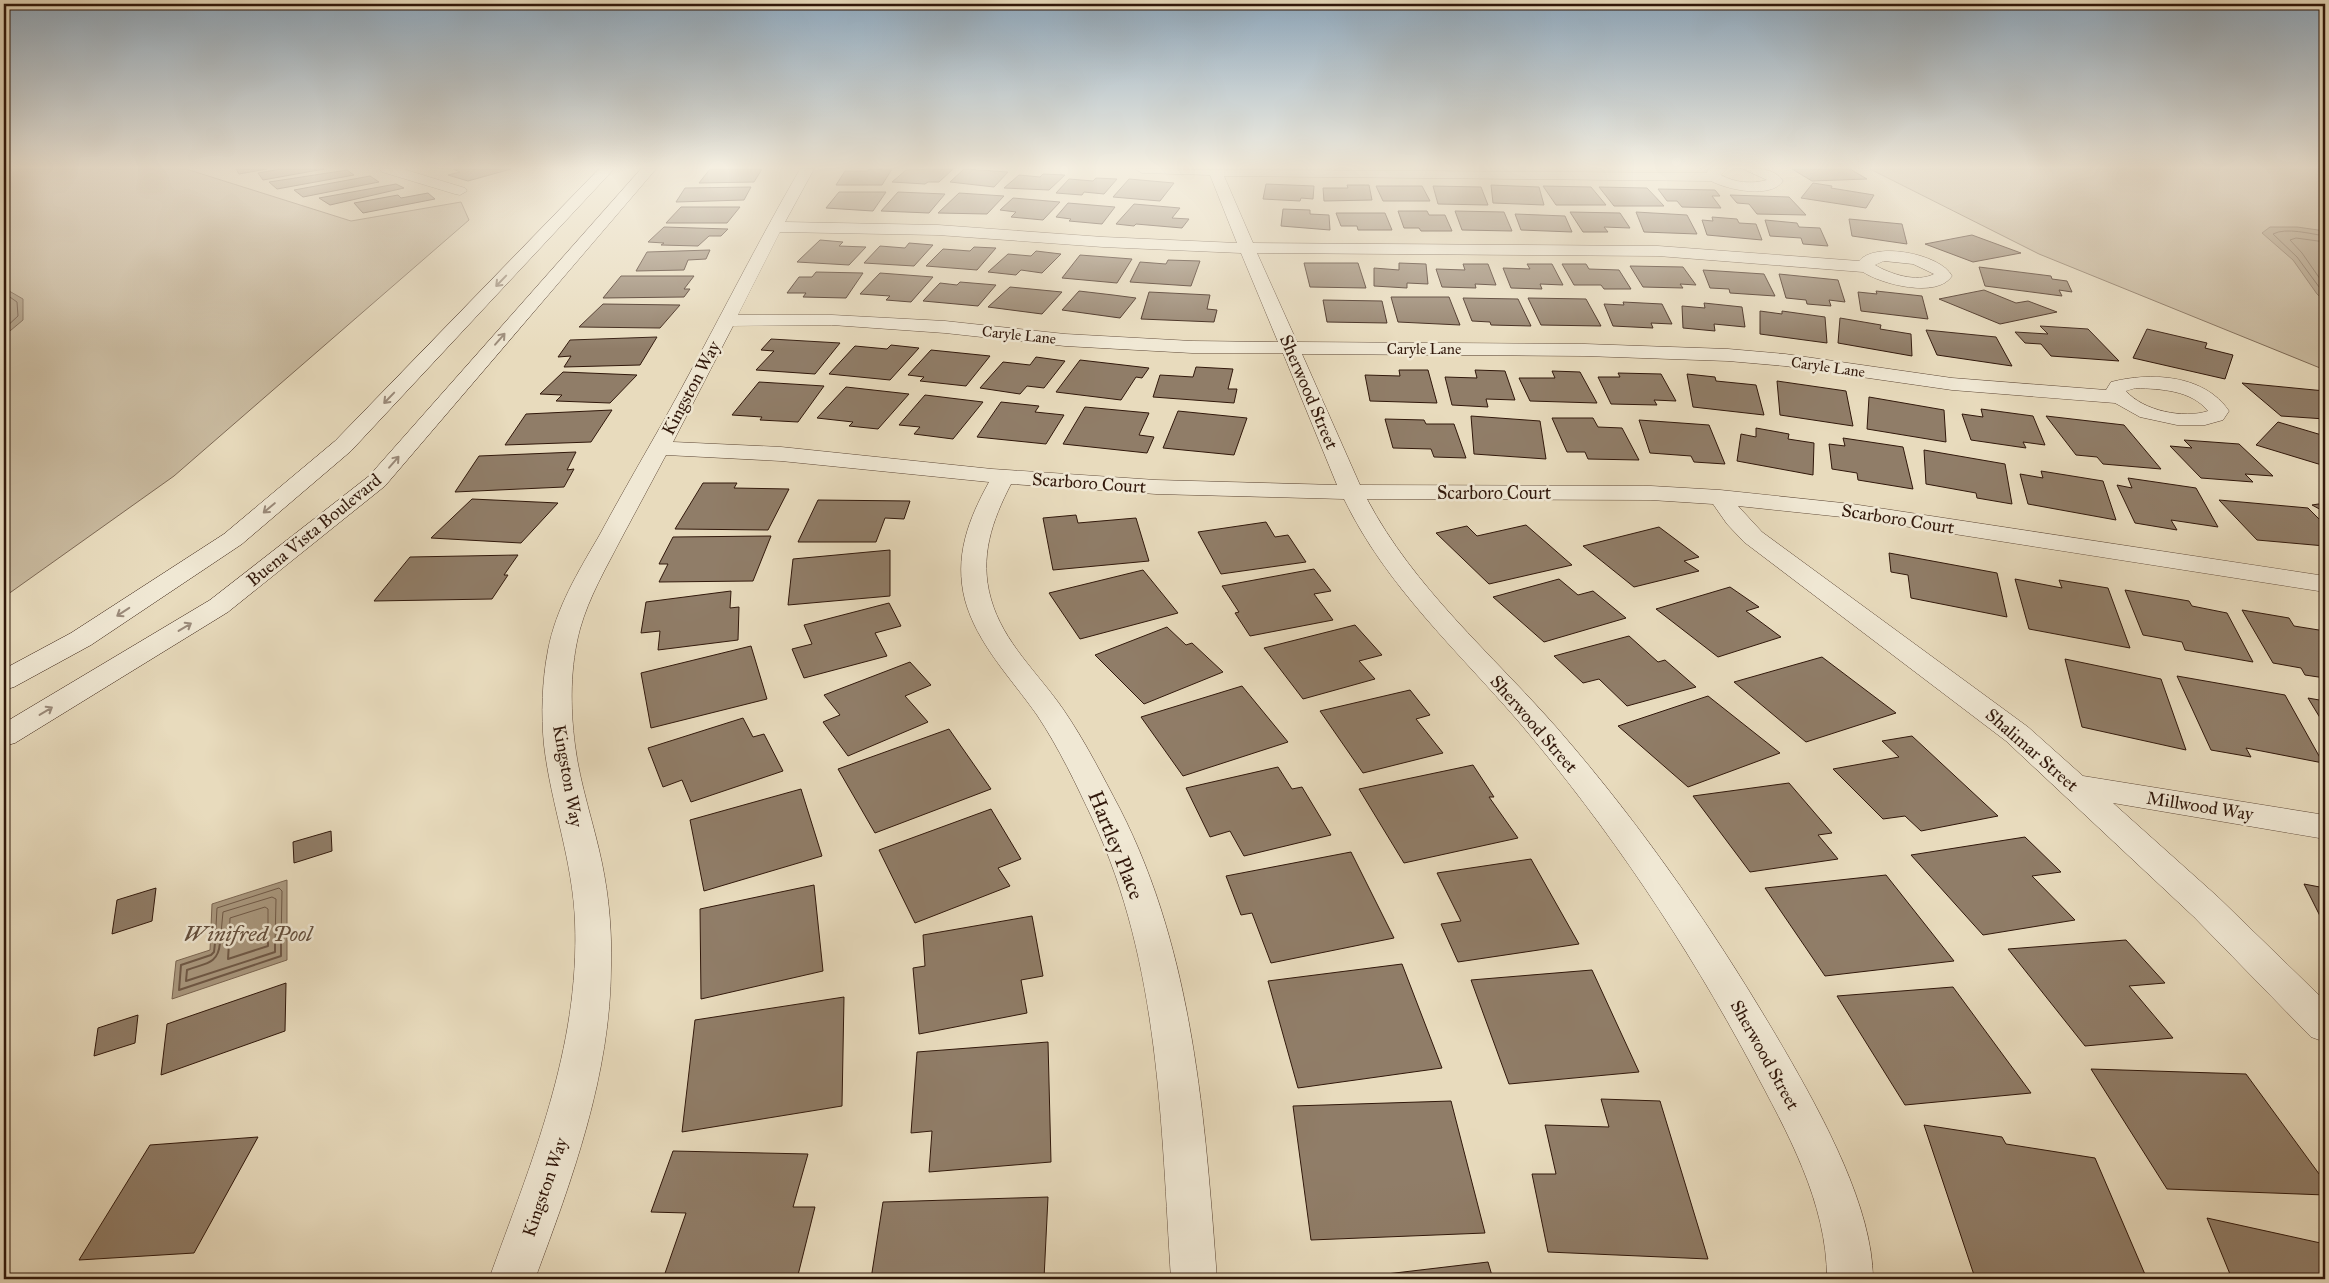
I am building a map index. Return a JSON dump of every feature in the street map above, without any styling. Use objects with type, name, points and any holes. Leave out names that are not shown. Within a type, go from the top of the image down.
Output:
[{"type":"street","points":[[4,681],[82,639],[233,539],[343,446],[550,229]]},
{"type":"street","name":"Buena Vista Boulevard","points":[[4,736],[219,606],[378,481],[597,229]]},
{"type":"street","name":"Kingston Way","points":[[512,1279],[545,1194],[575,1096],[591,1000],[593,921],[584,852],[568,794],[558,736],[557,689],[567,629],[589,574],[727,321],[750,273],[776,229]]},
{"type":"street","points":[[878,229],[938,230],[1103,242],[1247,248],[1658,251],[1867,266]]},
{"type":"street","name":"Sherwood Street","points":[[1239,229],[1353,492],[1365,517],[1389,555],[1457,641],[1548,736],[1609,814],[1672,899],[1745,1015],[1795,1108],[1833,1189],[1850,1266],[1850,1279]]},
{"type":"street","name":"Caryle Lane","points":[[727,321],[832,320],[1192,347],[1585,350],[1728,355],[1785,360],[1952,384],[2119,397]]},
{"type":"street","name":"Scarboro Court","points":[[658,448],[780,454],[1003,477],[1156,487],[1353,492],[1651,493],[1720,497],[1852,511],[2325,584]]},
{"type":"street","name":"Hartley Place","points":[[1003,477],[982,516],[974,544],[972,571],[978,600],[990,630],[1011,663],[1039,697],[1066,735],[1090,780],[1128,861],[1156,954],[1176,1052],[1188,1179],[1194,1279]]},
{"type":"street","name":"Shalimar Street","points":[[1720,497],[1735,519],[1753,537],[2017,734],[2206,907],[2325,1026]]},
{"type":"street","name":"Millwood Way","points":[[2074,786],[2325,827]]},
{"type":"shaded area","points":[[4,229],[459,229],[174,476],[4,597]]},
{"type":"shaded area","points":[[1989,229],[2325,229],[2325,370],[2039,254]]},
{"type":"water","points":[[2268,229],[2310,229],[2325,231],[2325,302],[2317,294],[2293,260],[2262,233]]},
{"type":"water","points":[[4,288],[23,299],[23,320],[4,336]]},
{"type":"water","name":"Winifred Pool","points":[[287,880],[287,960],[172,999],[176,961],[210,950],[212,904]]},
{"type":"building","points":[[662,229],[728,229],[721,236],[709,236],[698,246],[661,245],[664,243],[648,242]]},
{"type":"building","points":[[1358,229],[1392,230],[1358,230]]},
{"type":"building","points":[[1420,229],[1451,229],[1452,231],[1421,231]]},
{"type":"building","points":[[1511,229],[1512,231],[1462,230]]},
{"type":"building","points":[[1571,229],[1572,232],[1521,230]]},
{"type":"building","points":[[1581,229],[1605,229],[1608,232],[1583,232]]},
{"type":"building","points":[[1643,229],[1694,229],[1697,234],[1644,232]]},
{"type":"building","points":[[1705,229],[1758,229],[1762,240],[1707,235]]},
{"type":"building","points":[[1768,229],[1820,229],[1828,246],[1803,244],[1801,238],[1770,236]]},
{"type":"building","points":[[1851,229],[1903,229],[1907,244],[1852,236]]},
{"type":"building","points":[[1972,235],[2021,253],[1973,262],[1925,244]]},
{"type":"building","points":[[820,240],[843,242],[839,246],[866,247],[849,265],[797,262]]},
{"type":"building","points":[[909,243],[933,245],[914,266],[864,263],[880,246],[905,248]]},
{"type":"building","points":[[974,247],[996,248],[977,270],[926,266],[943,249],[970,251]]},
{"type":"building","points":[[710,250],[706,259],[688,260],[684,270],[636,271],[647,252]]},
{"type":"building","points":[[1036,251],[1061,254],[1042,273],[1021,270],[1016,275],[988,272],[1008,254],[1031,256]]},
{"type":"building","points":[[1080,255],[1132,259],[1117,283],[1062,278]]},
{"type":"building","points":[[1168,260],[1200,261],[1191,286],[1130,282],[1140,262],[1166,264]]},
{"type":"building","points":[[1304,263],[1358,263],[1366,288],[1310,287]]},
{"type":"building","points":[[1399,263],[1426,264],[1428,284],[1407,283],[1407,288],[1374,286],[1374,268],[1399,270]]},
{"type":"building","points":[[1463,264],[1488,264],[1496,285],[1475,284],[1476,288],[1442,287],[1436,269],[1465,270]]},
{"type":"building","points":[[1527,264],[1552,264],[1563,285],[1540,284],[1542,289],[1511,288],[1503,268],[1530,269]]},
{"type":"building","points":[[1562,264],[1586,264],[1589,269],[1619,270],[1631,289],[1604,289],[1601,285],[1574,285]]},
{"type":"building","points":[[1630,266],[1683,267],[1696,285],[1680,284],[1683,288],[1643,287]]},
{"type":"building","points":[[1979,267],[2051,276],[2052,279],[2067,281],[2072,292],[2059,290],[2062,296],[1985,286]]},
{"type":"building","points":[[1703,270],[1764,274],[1775,296],[1730,293],[1729,289],[1710,288]]},
{"type":"building","points":[[816,272],[863,273],[846,298],[803,297],[806,293],[787,293],[799,277],[812,277]]},
{"type":"building","points":[[880,273],[933,277],[911,302],[886,300],[890,296],[860,294]]},
{"type":"building","points":[[1779,274],[1838,280],[1845,302],[1829,300],[1831,306],[1807,304],[1806,300],[1786,298]]},
{"type":"building","points":[[621,276],[694,276],[684,289],[690,289],[684,297],[603,298]]},
{"type":"building","points":[[960,282],[996,285],[978,306],[923,301],[940,283],[957,285]]},
{"type":"building","points":[[1010,287],[1062,292],[1042,314],[988,307]]},
{"type":"building","points":[[1984,290],[2016,303],[2028,301],[2057,312],[2000,324],[1939,299]]},
{"type":"building","points":[[1079,291],[1136,298],[1120,318],[1062,310]]},
{"type":"building","points":[[1876,291],[1922,296],[1928,319],[1861,311],[1858,292],[1877,294]]},
{"type":"building","points":[[1149,292],[1210,295],[1207,309],[1217,310],[1214,322],[1141,319]]},
{"type":"building","points":[[1391,297],[1449,297],[1460,325],[1398,322]]},
{"type":"building","points":[[1463,298],[1518,299],[1531,326],[1491,325],[1490,322],[1472,321]]},
{"type":"building","points":[[1528,298],[1586,299],[1601,326],[1541,325]]},
{"type":"building","points":[[1323,300],[1382,301],[1387,323],[1327,322]]},
{"type":"building","points":[[1623,302],[1662,304],[1672,324],[1651,323],[1653,328],[1613,326],[1604,304],[1624,305]]},
{"type":"building","points":[[1704,303],[1742,307],[1745,327],[1714,324],[1715,331],[1683,328],[1682,306],[1705,308]]},
{"type":"building","points":[[603,304],[680,305],[660,328],[579,327]]},
{"type":"building","points":[[1760,311],[1782,314],[1782,311],[1825,317],[1827,343],[1760,334]]},
{"type":"building","points":[[1840,318],[1881,325],[1880,329],[1911,334],[1912,356],[1838,343]]},
{"type":"building","points":[[2040,326],[2088,329],[2119,361],[2051,356],[2041,344],[2025,343],[2015,332],[2048,334]]},
{"type":"building","points":[[2147,329],[2207,343],[2205,348],[2233,355],[2225,379],[2133,358]]},
{"type":"building","points":[[1926,330],[1996,337],[2012,366],[1937,355]]},
{"type":"building","points":[[657,337],[640,365],[564,367],[571,356],[558,357],[570,340]]},
{"type":"building","points":[[771,339],[840,343],[815,374],[756,370],[774,351],[761,350]]},
{"type":"building","points":[[891,345],[919,348],[890,380],[829,374],[855,346],[887,349]]},
{"type":"building","points":[[931,350],[990,356],[966,386],[920,381],[924,377],[908,375]]},
{"type":"building","points":[[1036,357],[1065,361],[1044,388],[1027,386],[1020,394],[980,388],[1003,362],[1030,365]]},
{"type":"building","points":[[1080,360],[1149,368],[1142,378],[1136,377],[1121,400],[1056,392]]},
{"type":"building","points":[[1196,367],[1233,369],[1228,389],[1237,389],[1234,403],[1153,397],[1160,375],[1193,377]]},
{"type":"building","points":[[1399,370],[1428,370],[1437,403],[1370,401],[1365,375],[1400,376]]},
{"type":"building","points":[[1475,370],[1505,371],[1515,400],[1486,399],[1488,407],[1452,405],[1445,377],[1477,378]]},
{"type":"building","points":[[1552,371],[1580,372],[1597,403],[1530,401],[1519,378],[1555,378]]},
{"type":"building","points":[[563,372],[637,375],[610,403],[556,401],[562,395],[540,394]]},
{"type":"building","points":[[1618,373],[1661,374],[1676,401],[1654,400],[1657,405],[1611,404],[1598,377],[1620,377]]},
{"type":"building","points":[[1687,374],[1715,377],[1716,381],[1756,385],[1764,415],[1693,407]]},
{"type":"building","points":[[1777,381],[1846,391],[1853,426],[1780,415]]},
{"type":"building","points":[[759,382],[824,386],[798,422],[760,420],[762,417],[732,415]]},
{"type":"building","points":[[2242,383],[2325,391],[2325,419],[2281,416]]},
{"type":"building","points":[[846,387],[909,394],[878,429],[849,426],[853,422],[817,418]]},
{"type":"building","points":[[925,395],[983,402],[953,439],[914,434],[920,427],[899,425]]},
{"type":"building","points":[[1869,397],[1944,410],[1946,442],[1867,429]]},
{"type":"building","points":[[1001,402],[1039,406],[1035,412],[1064,415],[1046,444],[977,437]]},
{"type":"building","points":[[1085,407],[1149,413],[1139,435],[1154,437],[1147,453],[1063,444]]},
{"type":"building","points":[[1981,409],[2033,416],[2045,445],[2023,442],[2026,448],[1971,440],[1962,414],[1983,417]]},
{"type":"building","points":[[612,410],[591,442],[505,445],[526,414]]},
{"type":"building","points":[[1178,411],[1247,418],[1234,455],[1163,448]]},
{"type":"building","points":[[1471,416],[1540,421],[1546,459],[1474,454]]},
{"type":"building","points":[[2046,416],[2124,425],[2161,469],[2103,464],[2097,457],[2076,455]]},
{"type":"building","points":[[1552,418],[1593,418],[1598,427],[1622,428],[1639,460],[1588,459],[1585,452],[1567,452]]},
{"type":"building","points":[[1385,419],[1424,420],[1426,424],[1454,424],[1466,458],[1434,457],[1431,449],[1393,448]]},
{"type":"building","points":[[1639,420],[1709,425],[1725,464],[1694,462],[1691,456],[1650,453]]},
{"type":"building","points":[[2278,422],[2325,436],[2325,466],[2256,445]]},
{"type":"building","points":[[1756,428],[1789,434],[1788,439],[1814,443],[1813,475],[1737,461],[1741,434],[1756,437]]},
{"type":"building","points":[[1843,438],[1903,447],[1913,489],[1858,480],[1857,473],[1832,469],[1829,444],[1845,446]]},
{"type":"building","points":[[2184,440],[2239,444],[2273,476],[2245,474],[2253,482],[2201,478],[2170,446],[2192,448]]},
{"type":"building","points":[[1924,450],[2005,464],[2012,504],[1977,498],[1976,493],[1926,484]]},
{"type":"building","points":[[576,452],[567,470],[574,469],[564,487],[455,492],[479,456]]},
{"type":"building","points":[[2041,471],[2103,481],[2116,520],[2028,504],[2020,474],[2043,478]]},
{"type":"building","points":[[2128,478],[2196,488],[2218,527],[2171,520],[2177,530],[2135,523],[2117,485],[2132,488]]},
{"type":"building","points":[[703,483],[737,483],[734,488],[789,489],[768,530],[675,529]]},
{"type":"building","points":[[472,499],[558,503],[521,543],[431,538]]},
{"type":"building","points":[[818,500],[910,501],[904,519],[885,518],[876,542],[798,542]]},
{"type":"building","points":[[2219,500],[2308,508],[2325,525],[2325,546],[2257,540]]},
{"type":"building","points":[[2325,503],[2325,512],[2312,505]]},
{"type":"building","points":[[1076,515],[1078,523],[1136,518],[1149,561],[1053,570],[1043,518]]},
{"type":"building","points":[[1266,522],[1275,537],[1288,535],[1306,562],[1221,574],[1198,532]]},
{"type":"building","points":[[1526,525],[1572,565],[1489,584],[1436,533],[1467,526],[1477,536]]},
{"type":"building","points":[[1659,527],[1699,557],[1684,561],[1699,571],[1634,587],[1583,546]]},
{"type":"building","points":[[771,536],[753,581],[659,582],[668,564],[659,564],[673,537]]},
{"type":"building","points":[[890,550],[890,596],[788,605],[793,559]]},
{"type":"building","points":[[1889,553],[1997,573],[2007,617],[1911,598],[1908,575],[1891,572]]},
{"type":"building","points":[[518,555],[504,575],[508,575],[492,599],[374,601],[410,557]]},
{"type":"building","points":[[1314,569],[1331,591],[1314,594],[1333,620],[1250,636],[1235,613],[1239,612],[1222,586]]},
{"type":"building","points":[[1143,570],[1178,613],[1080,639],[1049,593]]},
{"type":"building","points":[[1559,579],[1578,595],[1593,591],[1626,618],[1544,642],[1493,597]]},
{"type":"building","points":[[2015,579],[2062,588],[2059,580],[2108,588],[2130,648],[2029,629]]},
{"type":"building","points":[[1730,587],[1759,607],[1746,611],[1781,637],[1718,657],[1656,609]]},
{"type":"building","points":[[2125,590],[2189,601],[2192,606],[2227,613],[2253,662],[2185,650],[2182,642],[2143,635]]},
{"type":"building","points":[[731,591],[730,608],[739,607],[738,640],[658,650],[660,631],[641,633],[646,602]]},
{"type":"building","points":[[889,603],[901,626],[875,633],[887,656],[804,678],[792,649],[812,644],[804,625]]},
{"type":"building","points":[[2242,610],[2289,618],[2294,626],[2325,631],[2325,678],[2305,675],[2301,668],[2273,663]]},
{"type":"building","points":[[1355,625],[1382,655],[1359,661],[1375,679],[1303,699],[1264,648]]},
{"type":"building","points":[[1167,627],[1186,645],[1192,643],[1223,672],[1144,704],[1095,655]]},
{"type":"building","points":[[1629,636],[1658,662],[1665,660],[1696,687],[1627,706],[1599,679],[1583,683],[1554,656]]},
{"type":"building","points":[[751,646],[767,699],[651,728],[641,673]]},
{"type":"building","points":[[1822,657],[1896,713],[1806,742],[1734,682]]},
{"type":"building","points":[[2065,659],[2161,679],[2186,750],[2082,727]]},
{"type":"building","points":[[910,662],[931,685],[905,696],[928,722],[848,756],[823,722],[840,715],[824,695]]},
{"type":"building","points":[[2177,676],[2285,695],[2323,763],[2246,748],[2251,757],[2211,750]]},
{"type":"building","points":[[1242,686],[1288,742],[1183,776],[1141,717]]},
{"type":"building","points":[[1410,690],[1430,715],[1416,719],[1443,753],[1363,773],[1320,711]]},
{"type":"building","points":[[1708,696],[1780,753],[1688,787],[1618,726]]},
{"type":"building","points":[[2308,698],[2325,701],[2325,726]]},
{"type":"building","points":[[743,718],[753,737],[764,734],[783,771],[691,802],[682,780],[663,787],[648,748]]},
{"type":"building","points":[[949,729],[991,789],[875,833],[838,769]]},
{"type":"building","points":[[1912,736],[1998,816],[1921,831],[1905,816],[1883,819],[1833,769],[1899,757],[1882,741]]},
{"type":"building","points":[[1473,765],[1494,797],[1489,797],[1518,838],[1404,863],[1359,789]]},
{"type":"building","points":[[1278,767],[1292,789],[1302,787],[1331,835],[1244,856],[1230,831],[1210,837],[1186,788]]},
{"type":"building","points":[[1789,783],[1832,833],[1818,835],[1838,859],[1750,872],[1693,796]]},
{"type":"building","points":[[801,789],[822,856],[704,891],[690,820]]},
{"type":"building","points":[[991,809],[1021,859],[998,868],[1010,886],[915,923],[879,850]]},
{"type":"building","points":[[331,831],[332,851],[294,863],[293,842]]},
{"type":"building","points":[[2025,837],[2061,872],[2032,876],[2075,920],[1983,935],[1911,855]]},
{"type":"building","points":[[1351,852],[1394,938],[1271,963],[1252,913],[1241,915],[1226,876]]},
{"type":"building","points":[[1531,859],[1579,944],[1458,962],[1441,924],[1461,921],[1437,873]]},
{"type":"building","points":[[1886,875],[1954,961],[1825,976],[1765,888]]},
{"type":"building","points":[[2304,884],[2325,888],[2325,918],[2321,918]]},
{"type":"building","points":[[814,885],[823,971],[701,999],[700,909]]},
{"type":"building","points":[[156,888],[152,921],[112,934],[117,900]]},
{"type":"building","points":[[1032,916],[1043,976],[1021,980],[1027,1013],[919,1034],[913,968],[925,966],[923,935]]},
{"type":"building","points":[[2126,940],[2165,983],[2129,986],[2173,1038],[2085,1046],[2008,949]]},
{"type":"building","points":[[1402,964],[1442,1068],[1298,1088],[1268,981]]},
{"type":"building","points":[[1592,970],[1639,1072],[1509,1084],[1471,980]]},
{"type":"building","points":[[286,983],[285,1031],[161,1075],[167,1024]]},
{"type":"building","points":[[1953,987],[2031,1093],[1905,1105],[1837,996]]},
{"type":"building","points":[[844,997],[842,1106],[682,1132],[695,1020]]},
{"type":"building","points":[[138,1015],[135,1043],[94,1056],[98,1028]]},
{"type":"building","points":[[1048,1042],[1051,1162],[929,1172],[932,1131],[911,1133],[917,1052]]},
{"type":"building","points":[[2091,1069],[2246,1074],[2325,1182],[2325,1195],[2167,1189]]},
{"type":"building","points":[[1601,1099],[1660,1101],[1708,1259],[1548,1252],[1532,1174],[1556,1174],[1545,1125],[1609,1127]]},
{"type":"building","points":[[1451,1101],[1485,1233],[1311,1240],[1293,1106]]},
{"type":"building","points":[[1924,1125],[2002,1137],[2006,1144],[2095,1158],[2147,1279],[2001,1279],[1974,1275]]},
{"type":"building","points":[[258,1137],[194,1253],[79,1260],[150,1145]]},
{"type":"building","points":[[673,1151],[808,1154],[793,1207],[815,1207],[797,1279],[663,1279],[686,1213],[651,1212]]},
{"type":"building","points":[[1048,1197],[1044,1279],[871,1279],[883,1202]]},
{"type":"building","points":[[2207,1218],[2325,1244],[2325,1279],[2232,1279]]},
{"type":"building","points":[[1488,1262],[1493,1279],[1344,1279]]}]
